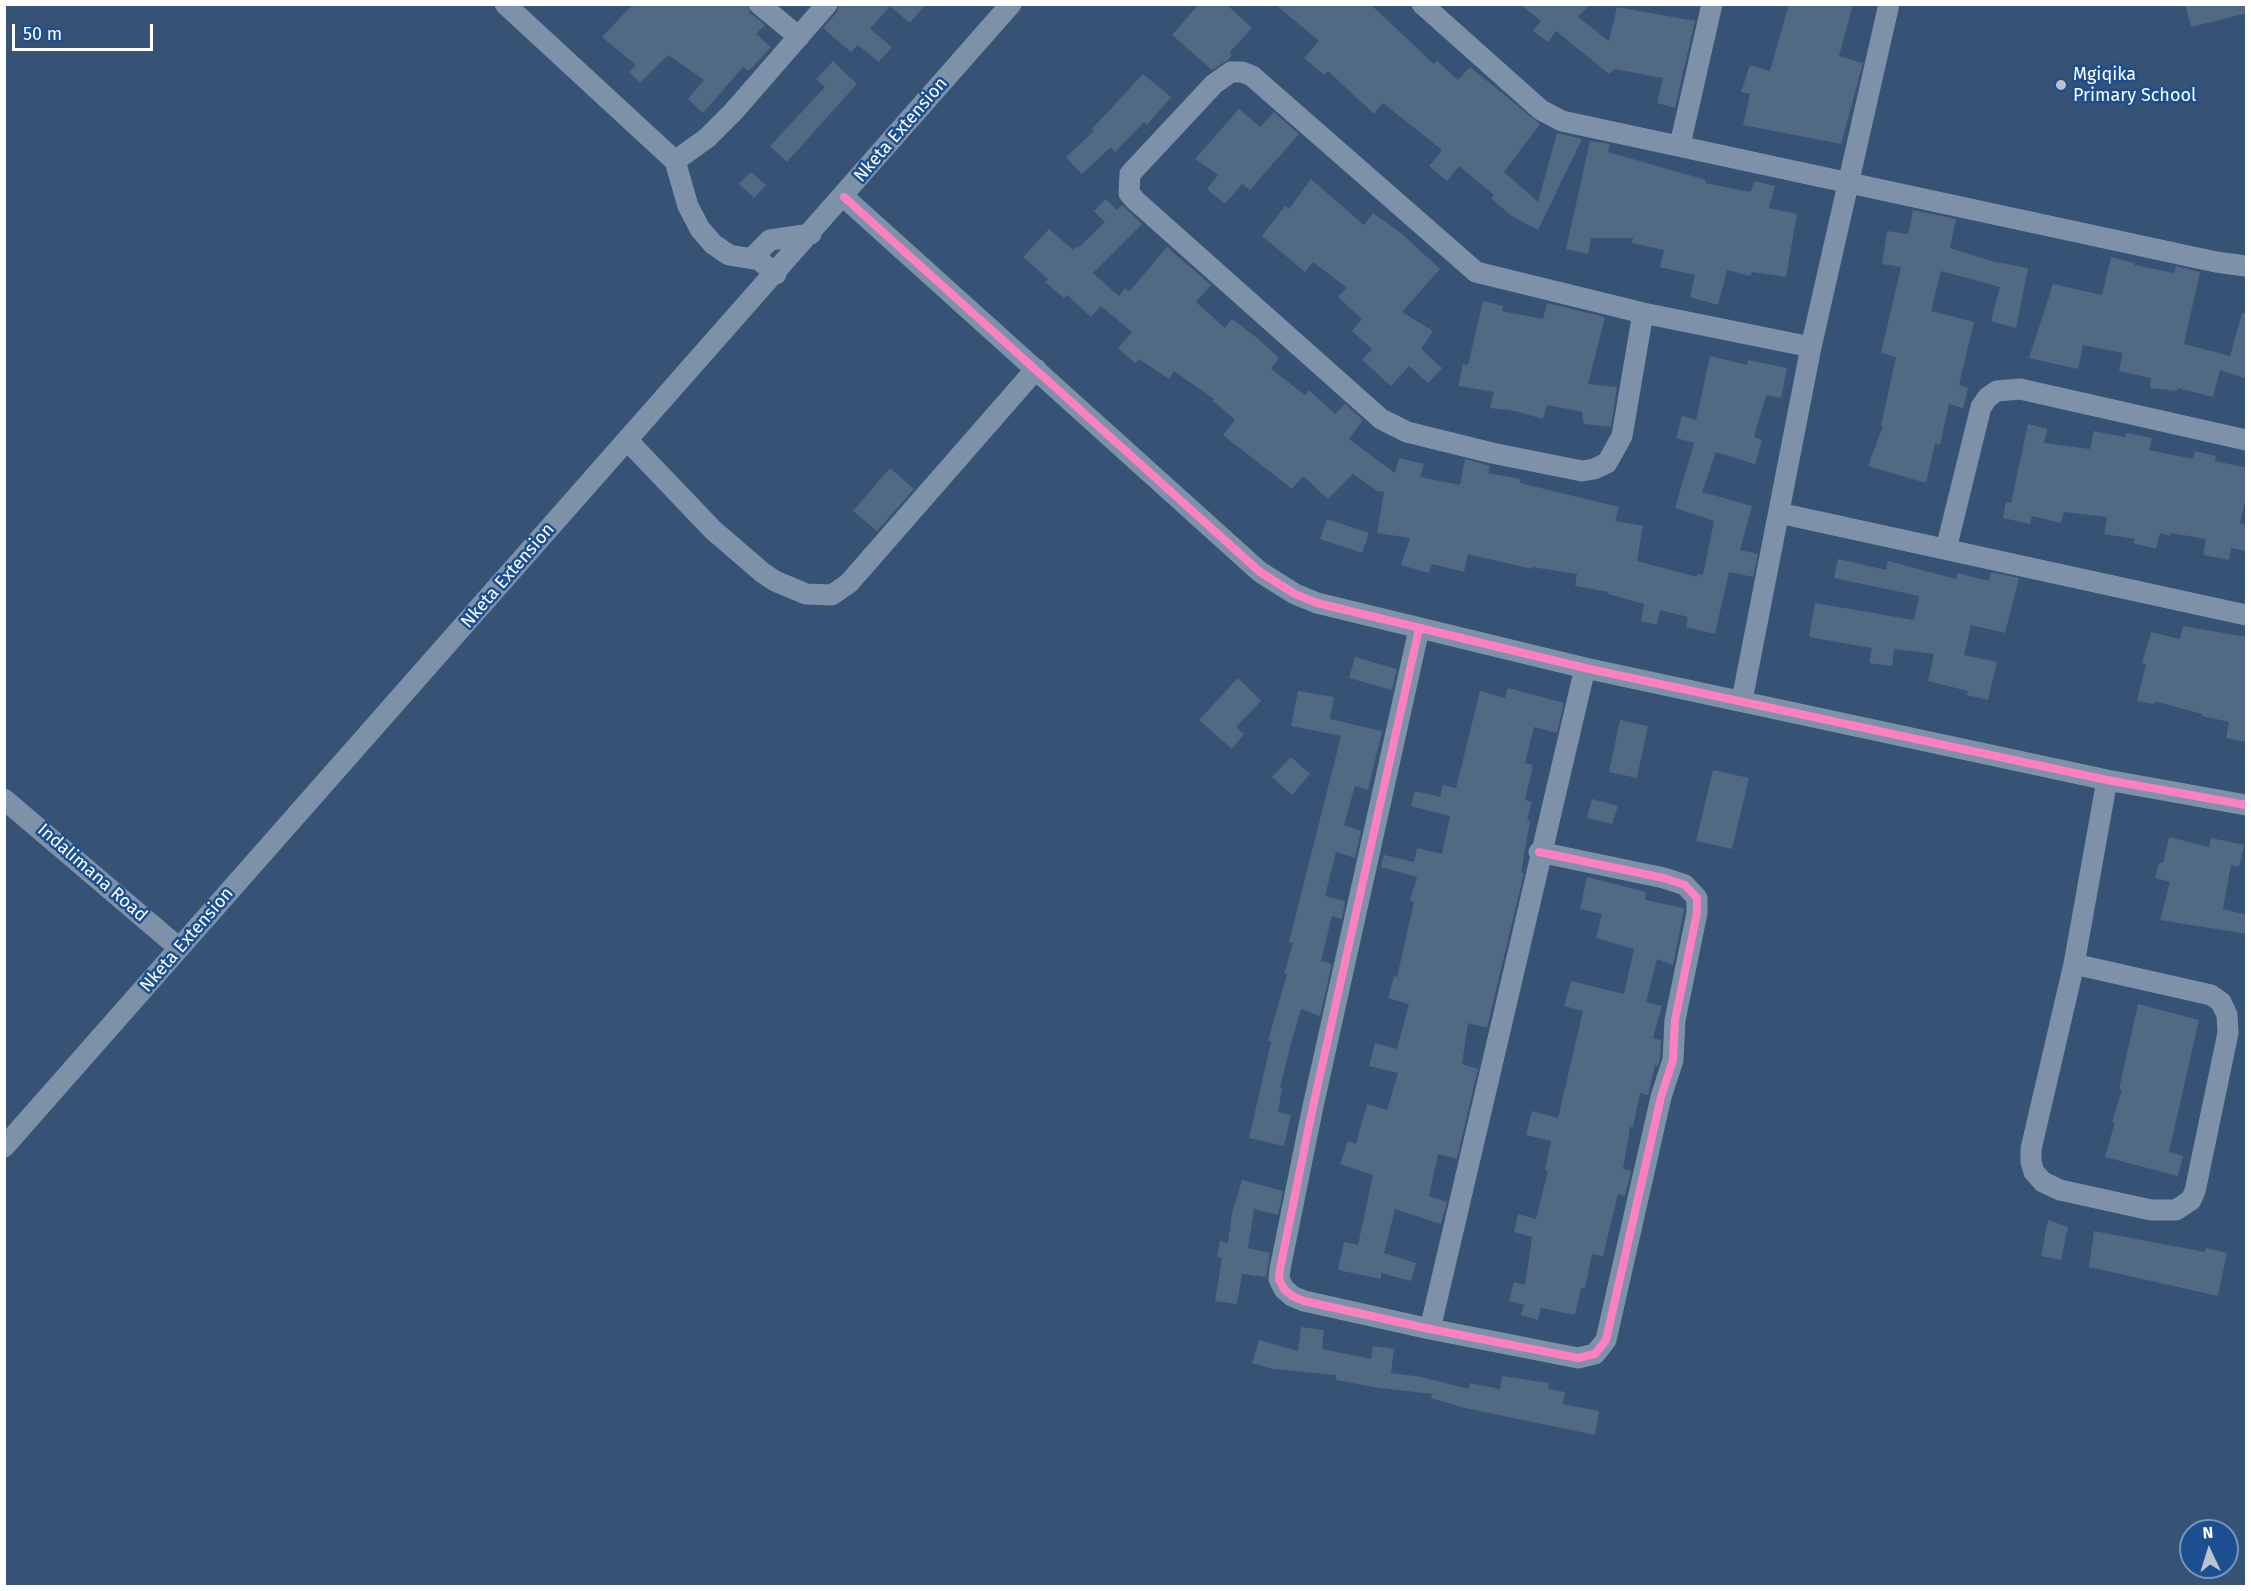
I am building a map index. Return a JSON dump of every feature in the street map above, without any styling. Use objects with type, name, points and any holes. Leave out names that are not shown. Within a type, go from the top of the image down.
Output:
[{"type":"street","points":[[505,4],[675,162],[688,206],[703,234],[729,255],[753,257],[776,274]]},
{"type":"street","points":[[759,4],[799,37]]},
{"type":"street","points":[[675,162],[706,138],[734,111],[827,4]]},
{"type":"street","name":"Nketa Extension","points":[[4,1147],[776,274],[1011,4]]},
{"type":"street","points":[[1422,4],[1551,116],[2205,260],[2247,266]]},
{"type":"street","points":[[1680,145],[1712,4]]},
{"type":"street","points":[[1742,700],[1812,347],[1851,182],[1889,4]]},
{"type":"street","points":[[1644,313],[1622,436],[1607,462],[1594,469],[1582,471],[1491,453],[1407,432],[1381,419],[1136,201],[1129,192],[1130,174],[1214,84],[1231,72],[1242,72],[1252,76],[1476,272],[1644,313],[1812,347]]},
{"type":"street","points":[[844,196],[1277,585],[1317,603],[1585,668],[2107,780],[2247,805]]},
{"type":"street","points":[[753,257],[770,240],[810,234]]},
{"type":"street","points":[[628,441],[708,525],[763,573],[775,581],[807,594],[832,595],[849,583],[1036,369]]},
{"type":"street","points":[[1946,549],[1981,407],[1988,397],[1997,391],[2019,389],[2247,440]]},
{"type":"street","points":[[1779,513],[2247,615]]},
{"type":"street","points":[[1419,629],[1312,1111],[1279,1279],[1284,1289],[1304,1301],[1430,1329],[1586,1358],[1600,1349],[1606,1340],[1660,1097],[1673,1060],[1676,1020],[1697,913],[1696,895],[1685,885],[1664,878],[1539,852]]},
{"type":"street","points":[[1430,1329],[1494,1063],[1539,852],[1585,668]]},
{"type":"street","points":[[2074,964],[2211,995],[2221,1002],[2227,1015],[2228,1033],[2195,1191],[2191,1200],[2176,1210],[2151,1210],[2085,1197],[2060,1190],[2043,1182],[2034,1172],[2031,1149],[2074,964],[2107,780]]},
{"type":"street","name":"Indalimana Road","points":[[4,799],[179,948]]},
{"type":"building","points":[[633,4],[747,4],[750,13],[765,25],[756,34],[771,47],[749,71],[743,67],[703,113],[688,99],[704,80],[668,55],[640,83],[629,72],[636,65],[602,37]]},
{"type":"building","points":[[839,4],[926,4],[910,23],[890,6],[870,29],[892,47],[879,62],[858,45],[851,52],[823,28],[837,12]]},
{"type":"building","points":[[1199,4],[1226,4],[1252,28],[1229,53],[1232,55],[1228,60],[1212,70],[1172,35]]},
{"type":"building","points":[[1275,4],[1370,4],[1434,64],[1437,61],[1458,80],[1470,67],[1540,124],[1504,172],[1538,202],[1557,133],[1582,139],[1538,230],[1510,215],[1491,198],[1494,195],[1459,166],[1447,181],[1429,166],[1442,150],[1383,103],[1374,114],[1328,71],[1324,75],[1304,58],[1319,41]]},
{"type":"building","points":[[1520,4],[1590,4],[1578,17],[1609,41],[1617,7],[1695,21],[1675,108],[1657,103],[1663,78],[1615,69],[1609,74],[1556,31],[1548,42],[1533,31],[1541,21]]},
{"type":"building","points":[[1789,4],[1853,4],[1839,56],[1863,63],[1841,144],[1743,125],[1750,94],[1741,92],[1750,65],[1770,71]]},
{"type":"building","points":[[2185,4],[2247,4],[2247,13],[2191,27]]},
{"type":"building","points":[[833,61],[857,84],[787,162],[770,146],[825,87],[816,79]]},
{"type":"building","points":[[1143,74],[1171,97],[1147,125],[1144,122],[1115,152],[1111,147],[1082,174],[1066,157],[1094,131],[1092,129]]},
{"type":"building","points":[[1239,109],[1260,127],[1274,112],[1299,134],[1250,190],[1242,184],[1225,204],[1207,189],[1218,175],[1195,159]]},
{"type":"building","points":[[1590,141],[1610,144],[1608,152],[1706,180],[1705,183],[1751,192],[1754,181],[1775,186],[1769,208],[1797,214],[1786,277],[1752,272],[1750,276],[1727,270],[1718,305],[1690,297],[1695,275],[1660,267],[1664,250],[1632,243],[1633,238],[1591,238],[1588,254],[1566,249]]},
{"type":"building","points":[[751,172],[766,185],[754,198],[739,184]]},
{"type":"building","points":[[1311,179],[1364,225],[1373,213],[1402,234],[1440,269],[1402,312],[1433,331],[1421,349],[1442,368],[1428,383],[1409,366],[1391,386],[1362,360],[1372,349],[1352,331],[1362,319],[1338,297],[1347,288],[1313,262],[1305,272],[1262,236],[1285,206],[1289,209]]},
{"type":"building","points":[[1106,199],[1117,210],[1122,205],[1142,224],[1093,273],[1119,296],[1125,288],[1129,292],[1167,247],[1211,285],[1196,302],[1225,328],[1232,319],[1256,337],[1279,358],[1271,369],[1305,395],[1309,390],[1335,414],[1345,404],[1363,420],[1349,439],[1395,473],[1399,458],[1424,464],[1420,477],[1460,485],[1465,459],[1490,466],[1488,473],[1521,479],[1520,483],[1619,507],[1615,521],[1643,526],[1637,561],[1697,577],[1698,574],[1703,575],[1714,521],[1675,508],[1694,443],[1676,438],[1682,416],[1696,420],[1710,356],[1747,365],[1748,360],[1787,368],[1781,398],[1766,395],[1754,437],[1762,440],[1755,464],[1716,452],[1702,492],[1752,506],[1740,550],[1758,554],[1753,577],[1729,572],[1715,634],[1686,627],[1688,617],[1660,610],[1657,625],[1641,621],[1644,604],[1608,594],[1609,592],[1575,586],[1577,574],[1532,567],[1532,569],[1468,554],[1464,572],[1432,564],[1429,573],[1401,565],[1410,538],[1377,533],[1384,492],[1377,491],[1353,474],[1328,499],[1303,476],[1292,489],[1223,435],[1235,420],[1213,401],[1214,399],[1174,371],[1169,379],[1139,359],[1135,363],[1118,348],[1132,332],[1101,306],[1091,317],[1067,295],[1064,298],[1045,282],[1048,279],[1023,257],[1049,229],[1073,250],[1076,246],[1078,248],[1105,222],[1094,211]]},
{"type":"building","points":[[1913,210],[1956,219],[1950,248],[1991,261],[2028,268],[2016,328],[1991,321],[2000,287],[1941,271],[1931,311],[1974,322],[1959,385],[1968,388],[1963,408],[1949,404],[1940,445],[1935,444],[1926,483],[1868,466],[1883,426],[1881,426],[1896,357],[1881,353],[1901,267],[1882,264],[1887,231],[1908,234]]},
{"type":"building","points":[[2111,257],[2135,263],[2134,265],[2174,273],[2176,266],[2200,272],[2184,344],[2230,356],[2242,313],[2247,313],[2247,379],[2220,370],[2213,397],[2178,388],[2177,391],[2150,388],[2151,378],[2119,371],[2123,353],[2083,345],[2078,369],[2029,358],[2053,284],[2102,295]]},
{"type":"building","points":[[1483,301],[1503,306],[1502,311],[1543,319],[1547,303],[1605,317],[1588,384],[1617,387],[1611,427],[1584,424],[1582,412],[1547,405],[1543,419],[1515,411],[1490,408],[1494,392],[1458,386],[1463,364],[1468,365]]},
{"type":"building","points":[[2028,424],[2047,429],[2044,443],[2090,449],[2094,431],[2125,437],[2126,433],[2152,438],[2149,450],[2193,459],[2195,451],[2216,456],[2215,461],[2247,468],[2247,494],[2240,523],[2247,525],[2247,551],[2231,548],[2229,560],[2203,555],[2206,539],[2171,533],[2170,536],[2160,533],[2156,549],[2133,543],[2135,539],[2104,534],[2107,517],[2064,512],[2061,523],[2032,516],[2030,524],[2003,518],[2006,502],[2011,503]]},
{"type":"building","points":[[890,468],[914,489],[877,531],[853,511]]},
{"type":"building","points":[[1327,519],[1369,533],[1362,553],[1320,539]]},
{"type":"building","points":[[1838,559],[1886,570],[1888,561],[1956,579],[1958,573],[1989,581],[1991,572],[2019,578],[2005,633],[1971,625],[1964,655],[1997,662],[1988,700],[1967,695],[1968,691],[1928,681],[1934,654],[1894,649],[1892,666],[1869,663],[1872,648],[1809,637],[1815,603],[1914,620],[1919,596],[1834,578]]},
{"type":"building","points":[[2183,626],[2247,637],[2247,742],[2226,738],[2229,722],[2154,701],[2154,704],[2137,701],[2146,664],[2142,663],[2151,632],[2180,639]]},
{"type":"building","points":[[1355,657],[1397,669],[1392,690],[1349,678]]},
{"type":"building","points":[[1238,678],[1261,701],[1236,727],[1244,734],[1232,749],[1199,720]]},
{"type":"building","points":[[1508,688],[1564,703],[1557,733],[1534,727],[1525,763],[1533,765],[1525,800],[1532,802],[1527,820],[1530,821],[1521,873],[1524,873],[1487,1028],[1468,1023],[1462,1064],[1478,1069],[1457,1159],[1438,1154],[1429,1196],[1447,1202],[1441,1224],[1395,1209],[1384,1253],[1416,1263],[1411,1281],[1381,1273],[1381,1279],[1338,1270],[1344,1242],[1358,1245],[1373,1175],[1340,1164],[1348,1141],[1356,1144],[1367,1104],[1387,1110],[1398,1073],[1369,1066],[1375,1043],[1397,1049],[1409,1004],[1388,998],[1394,976],[1397,977],[1414,902],[1410,900],[1417,877],[1381,867],[1384,855],[1414,862],[1417,848],[1442,854],[1450,816],[1411,806],[1415,791],[1440,797],[1443,785],[1456,788],[1480,691],[1505,698]]},
{"type":"building","points":[[1298,691],[1334,697],[1330,719],[1382,731],[1368,790],[1355,786],[1344,825],[1361,831],[1355,858],[1336,852],[1325,896],[1345,901],[1342,919],[1332,916],[1321,961],[1332,964],[1320,1016],[1301,1009],[1290,1047],[1280,1088],[1282,1088],[1278,1112],[1291,1115],[1284,1146],[1249,1138],[1271,1042],[1268,1041],[1287,974],[1284,974],[1293,943],[1289,942],[1341,736],[1291,726]]},
{"type":"building","points":[[1620,720],[1648,726],[1637,778],[1609,772]]},
{"type":"building","points":[[1291,757],[1310,774],[1292,795],[1272,777]]},
{"type":"building","points":[[1713,770],[1749,778],[1732,849],[1696,841]]},
{"type":"building","points":[[1592,799],[1618,806],[1612,824],[1587,818]]},
{"type":"building","points":[[2169,837],[2209,847],[2211,838],[2244,845],[2239,867],[2231,865],[2223,909],[2247,915],[2247,934],[2160,920],[2170,882],[2155,878],[2159,863],[2163,863]]},
{"type":"building","points":[[1587,877],[1646,892],[1645,900],[1684,908],[1684,910],[1673,965],[1657,959],[1646,1002],[1662,1006],[1653,1038],[1661,1040],[1660,1058],[1658,1066],[1655,1065],[1648,1095],[1640,1093],[1633,1127],[1630,1127],[1623,1169],[1631,1171],[1625,1196],[1618,1194],[1603,1256],[1592,1254],[1585,1288],[1581,1288],[1575,1315],[1541,1308],[1538,1320],[1521,1315],[1524,1305],[1509,1301],[1514,1282],[1525,1285],[1532,1237],[1514,1232],[1518,1214],[1536,1219],[1548,1171],[1545,1170],[1551,1141],[1526,1135],[1532,1111],[1558,1118],[1583,1011],[1564,1006],[1571,981],[1624,994],[1634,949],[1596,938],[1602,914],[1580,909]]},
{"type":"building","points":[[2138,1004],[2199,1020],[2169,1152],[2183,1156],[2178,1176],[2105,1157],[2115,1122],[2112,1122],[2122,1090],[2119,1089]]},
{"type":"building","points":[[1242,1180],[1283,1191],[1278,1215],[1254,1209],[1248,1248],[1270,1253],[1266,1277],[1242,1274],[1237,1304],[1215,1301],[1222,1258],[1217,1257],[1220,1241],[1228,1243],[1232,1213]]},
{"type":"building","points":[[2048,1220],[2068,1227],[2061,1260],[2041,1256]]},
{"type":"building","points":[[2094,1231],[2205,1252],[2206,1248],[2227,1253],[2218,1296],[2089,1267]]},
{"type":"building","points":[[1301,1327],[1324,1330],[1322,1349],[1371,1359],[1373,1346],[1394,1349],[1391,1373],[1422,1377],[1469,1389],[1470,1383],[1500,1389],[1502,1376],[1549,1383],[1548,1389],[1565,1392],[1563,1404],[1599,1411],[1595,1435],[1465,1408],[1431,1398],[1432,1394],[1373,1387],[1336,1380],[1336,1375],[1273,1369],[1252,1363],[1259,1340],[1298,1351]]},
{"type":"cycle path","points":[[844,197],[1260,572],[1295,594],[1317,603],[1585,668],[2107,780],[2246,805]]},
{"type":"cycle path","points":[[1419,629],[1312,1111],[1280,1269],[1279,1279],[1284,1289],[1292,1296],[1304,1301],[1430,1329],[1578,1358],[1595,1354],[1606,1340],[1661,1097],[1673,1060],[1675,1020],[1697,913],[1697,898],[1685,885],[1664,878],[1539,852]]},
{"type":"place","name":"Mgiqika Primary School","points":[[2061,85]]}]
